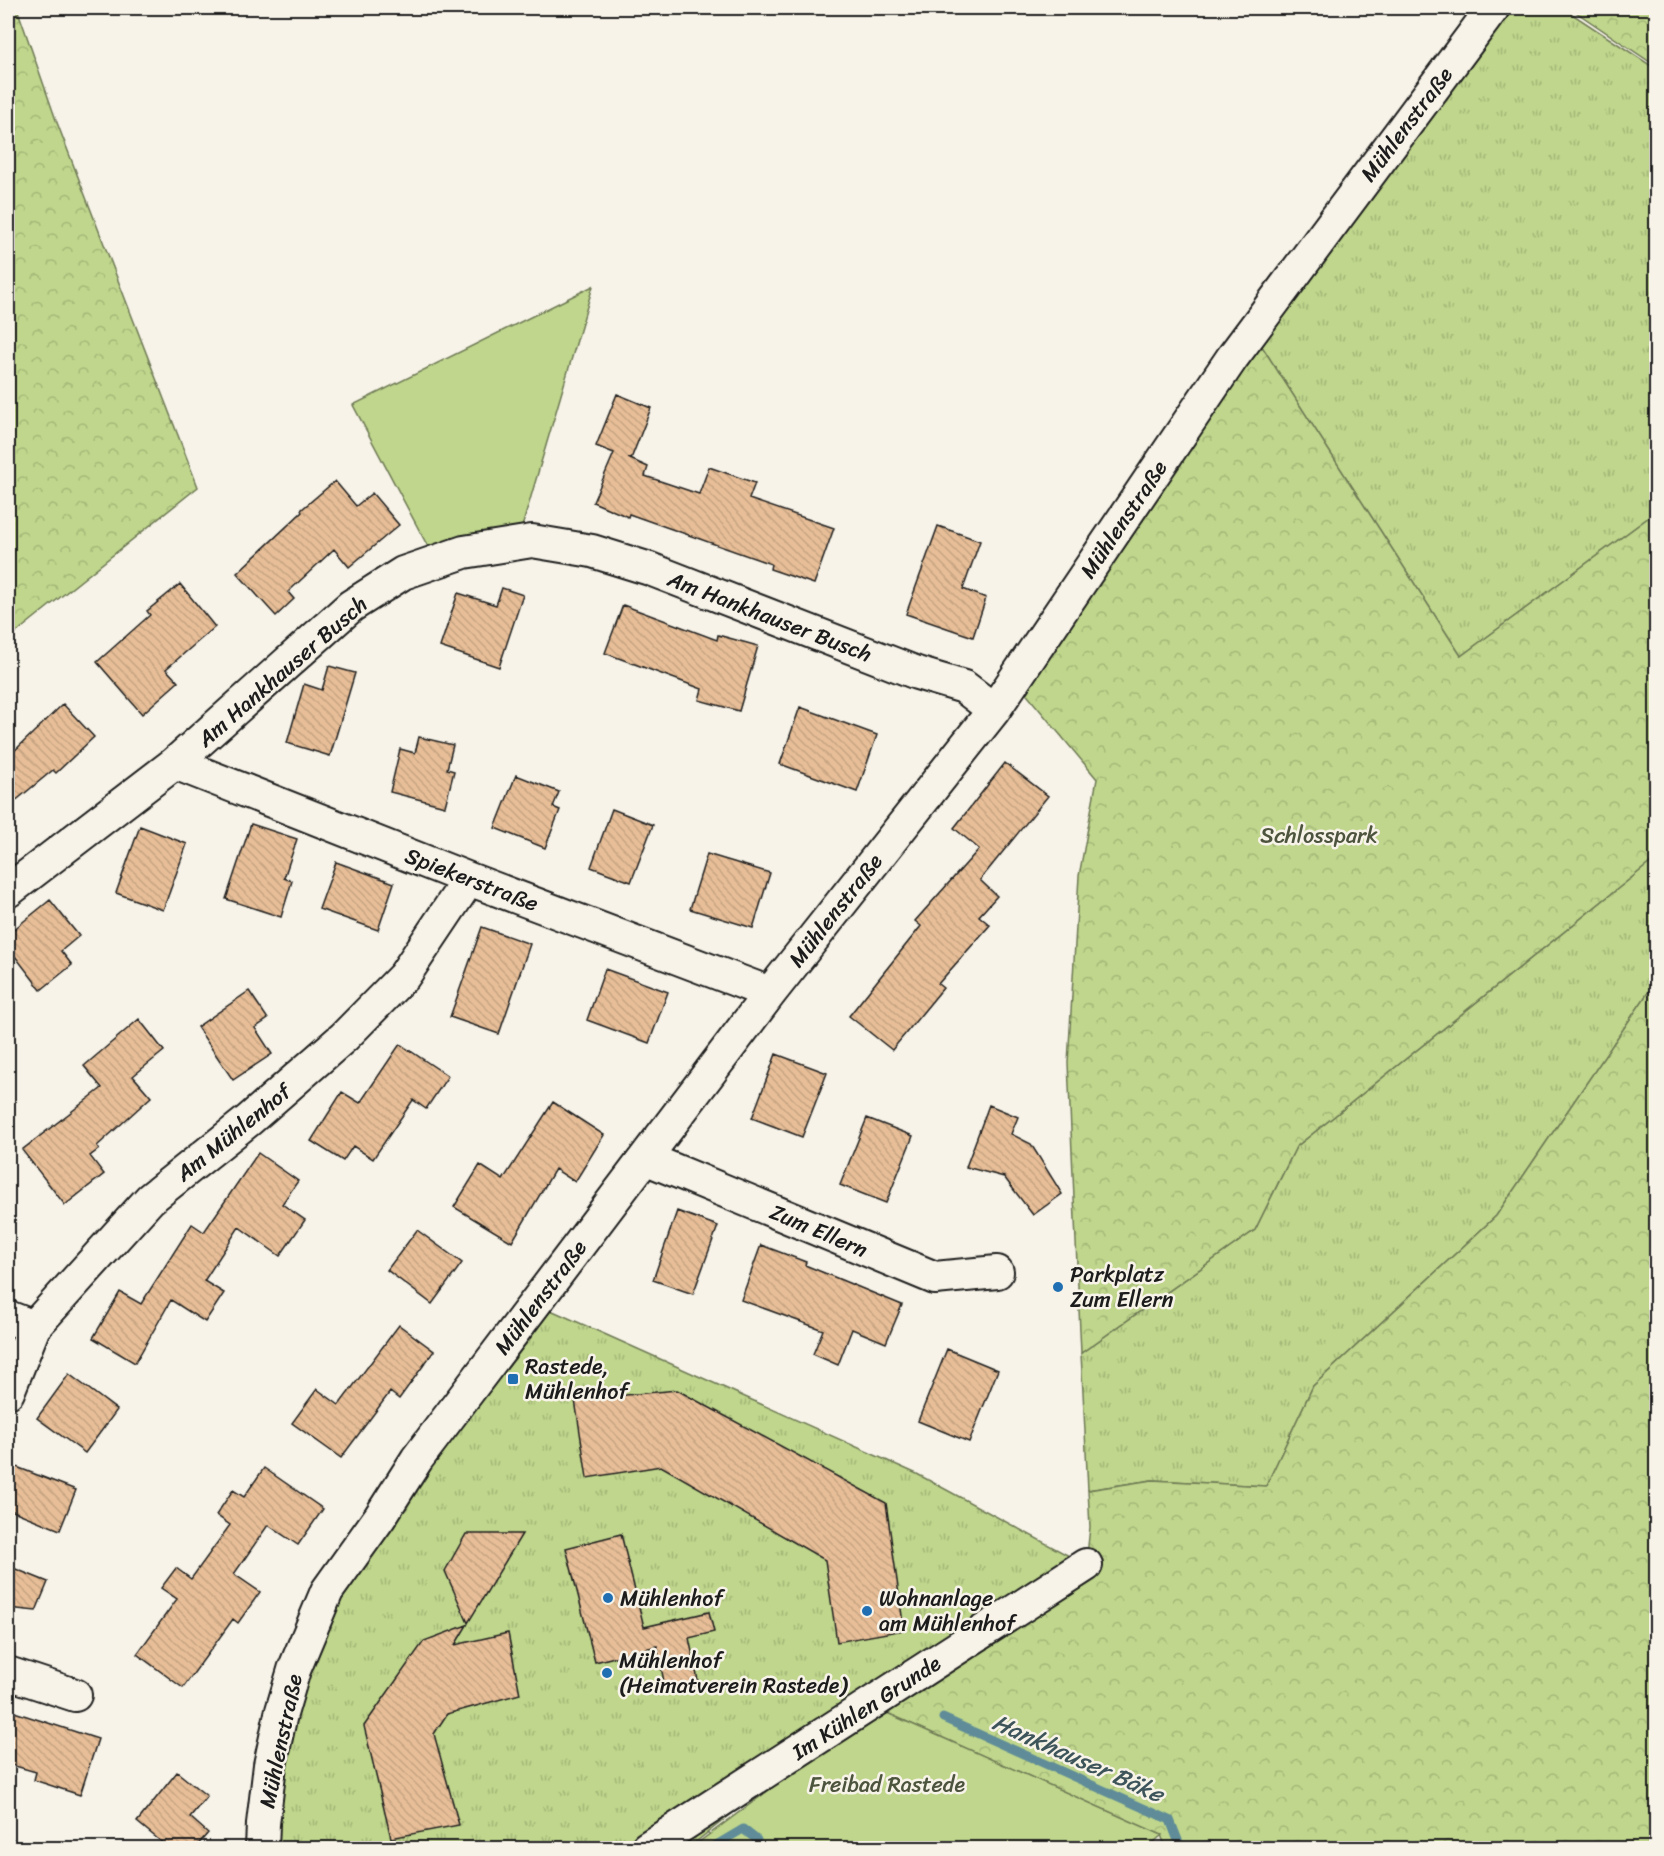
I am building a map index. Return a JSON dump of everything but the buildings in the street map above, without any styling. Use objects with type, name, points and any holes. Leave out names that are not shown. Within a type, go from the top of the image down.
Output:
[{"type":"street","name":"Mühlenstraße","points":[[262,1848],[266,1787],[281,1714],[294,1670],[327,1591],[380,1517],[417,1459],[770,993],[994,710],[1232,358],[1493,8]]},
{"type":"street","name":"Am Hankhauser Busch","points":[[8,891],[175,763],[351,606],[403,573],[464,552],[532,542],[592,550],[650,569],[917,673],[964,687],[994,710]]},
{"type":"street","name":"Spiekerstraße","points":[[175,763],[469,879],[770,993]]},
{"type":"street","name":"Am Mühlenhof","points":[[8,1392],[21,1322],[150,1199],[344,1037],[404,976],[469,879]]},
{"type":"street","name":"Zum Ellern","points":[[645,1158],[935,1278],[997,1272]]},
{"type":"street","name":"Im Kühlen Grunde","points":[[647,1848],[1086,1565]]},
{"type":"street","points":[[8,1673],[75,1695]]},
{"type":"green space","points":[[8,8],[17,8],[56,120],[198,487],[8,639]]},
{"type":"green space","points":[[1497,8],[1563,8],[1656,69],[1656,512],[1461,656],[1252,331]]},
{"type":"green space","points":[[1570,8],[1656,8],[1656,66]]},
{"type":"green space","points":[[593,286],[517,544],[436,562],[353,405]]},
{"type":"green space","name":"Schlosspark","points":[[1252,331],[1461,656],[1656,512],[1656,858],[1296,1147],[1255,1230],[1081,1353],[1068,1063],[1079,876],[1097,779],[1023,690]]},
{"type":"green space","points":[[1656,858],[1656,981],[1496,1216],[1313,1386],[1266,1486],[1152,1480],[1088,1490],[1081,1353],[1255,1230],[1296,1147]]},
{"type":"green space","points":[[1656,981],[1656,1848],[1166,1848],[1161,1835],[878,1709],[1086,1565],[1090,1527],[1088,1490],[1152,1480],[1266,1486],[1313,1386],[1496,1216]]},
{"type":"green space","points":[[535,1303],[917,1474],[1086,1565],[871,1704],[688,1848],[267,1848],[266,1787],[327,1591]]},
{"type":"green space","name":"Freibad Rastede","points":[[878,1709],[1162,1835],[1147,1848],[691,1848]]},
{"type":"waterway","name":"Hankhauser Bäke","points":[[943,1718],[1170,1820],[1181,1848]]},
{"type":"waterway","points":[[711,1848],[743,1829],[757,1840]]},
{"type":"waterway","name":"Hankhauser Bäke","points":[[8,1842],[29,1848]]},
{"type":"place","name":"Parkplatz Zum Ellern","points":[[1058,1287]]},
{"type":"place","name":"Rastede, Mühlenhof","points":[[513,1379]]},
{"type":"place","name":"Mühlenhof","points":[[608,1598]]},
{"type":"place","name":"Wohnanlage am Mühlenhof","points":[[867,1611]]},
{"type":"place","name":"Mühlenhof (Heimatverein Rastede)","points":[[607,1673]]}]
